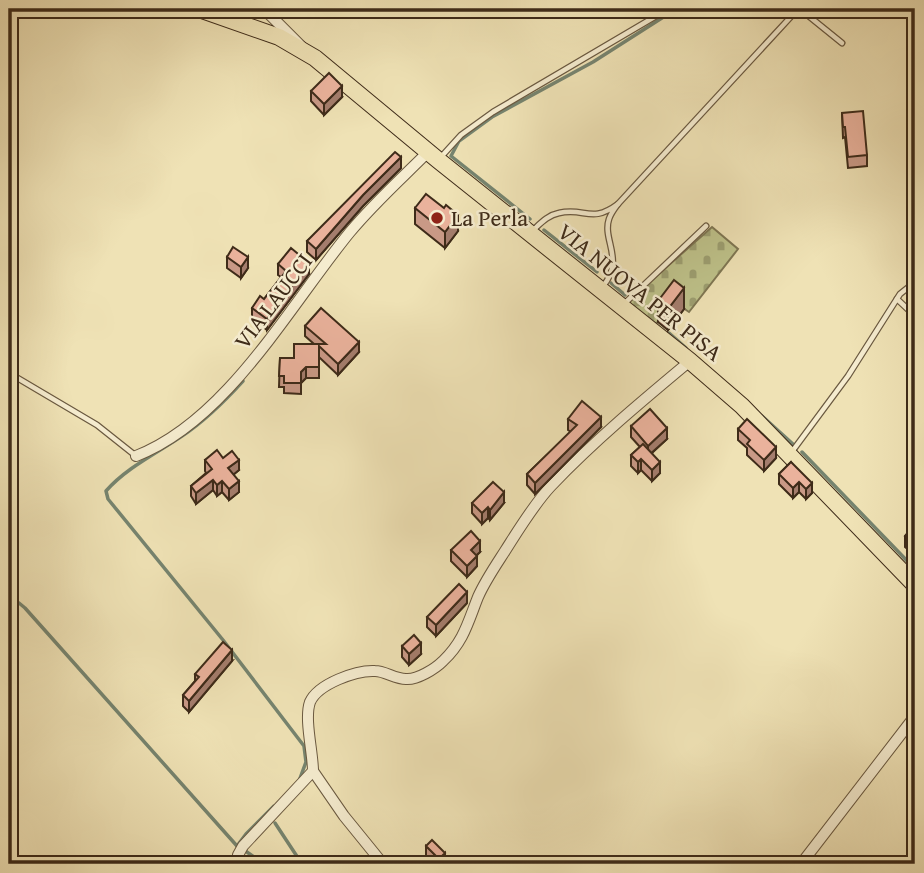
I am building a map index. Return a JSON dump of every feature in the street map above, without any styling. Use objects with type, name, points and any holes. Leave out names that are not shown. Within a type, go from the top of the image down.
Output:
[{"type":"main road","name":"VIA NUOVA PER PISA","points":[[199,9],[268,32],[304,51],[601,289],[742,406],[915,585]]},
{"type":"street","points":[[264,9],[295,38],[304,51]]},
{"type":"street","name":"VIA LAUCCI","points":[[135,456],[187,426],[222,395],[252,362],[352,230],[433,156]]},
{"type":"street","points":[[383,864],[344,816],[313,771],[309,732],[310,703],[330,682],[376,671],[406,679],[419,676],[442,663],[469,625],[479,595],[505,550],[550,487],[637,405],[690,361]]},
{"type":"street","points":[[801,864],[915,716]]},
{"type":"street","points":[[242,864],[241,849],[313,771]]},
{"type":"lane","points":[[433,156],[484,117],[668,9]]},
{"type":"lane","points":[[530,233],[554,214],[598,214],[618,204],[799,9],[842,43]]},
{"type":"lane","points":[[601,289],[609,278],[612,267],[608,222],[618,204]]},
{"type":"lane","points":[[622,306],[706,226]]},
{"type":"lane","points":[[790,454],[848,376],[897,299],[915,282]]},
{"type":"lane","points":[[897,299],[915,316]]},
{"type":"lane","points":[[9,373],[97,425],[135,456]]},
{"type":"green space","points":[[712,227],[738,249],[689,312],[673,301],[656,324],[627,302]]},
{"type":"building","points":[[329,73],[342,86],[324,104],[311,91]]},
{"type":"building","points":[[863,111],[867,155],[848,157],[842,113]]},
{"type":"building","points":[[395,152],[401,157],[363,195],[316,249],[307,241]]},
{"type":"building","points":[[426,194],[458,215],[445,232],[415,208]]},
{"type":"building","points":[[233,247],[248,257],[241,267],[227,257]]},
{"type":"building","points":[[291,248],[309,263],[267,319],[252,308],[260,296],[264,299],[286,271],[278,264]]},
{"type":"building","points":[[674,280],[684,288],[668,309],[658,301]]},
{"type":"building","points":[[321,308],[359,342],[338,364],[319,346],[319,367],[306,367],[301,372],[301,383],[284,383],[284,376],[279,376],[280,358],[294,358],[294,344],[326,344],[305,326]]},
{"type":"building","points":[[582,401],[601,417],[535,483],[527,474],[577,425],[568,419]]},
{"type":"building","points":[[650,409],[667,428],[648,446],[631,426]]},
{"type":"building","points":[[747,419],[776,447],[764,460],[747,444],[750,440],[738,429]]},
{"type":"building","points":[[643,444],[660,462],[652,470],[641,459],[638,462],[631,455]]},
{"type":"building","points":[[217,450],[223,458],[232,451],[239,460],[228,468],[239,481],[229,489],[222,481],[217,485],[213,480],[196,493],[191,486],[212,469],[205,460]]},
{"type":"building","points":[[791,462],[812,483],[806,489],[799,482],[793,488],[779,474]]},
{"type":"building","points":[[493,482],[504,492],[490,510],[488,507],[482,513],[472,503]]},
{"type":"building","points":[[915,524],[915,544],[905,536]]},
{"type":"building","points":[[471,531],[480,541],[471,550],[477,556],[467,566],[451,550]]},
{"type":"building","points":[[459,584],[467,592],[436,625],[427,617]]},
{"type":"building","points":[[414,635],[421,643],[409,654],[402,646]]},
{"type":"building","points":[[223,642],[232,650],[189,701],[183,695],[199,677],[195,674]]},
{"type":"building","points":[[432,840],[445,853],[439,859],[426,846]]},
{"type":"waterway","points":[[530,219],[451,156],[459,141],[492,117],[593,62],[676,9]]},
{"type":"waterway","points":[[544,230],[597,272]]},
{"type":"waterway","points":[[611,283],[625,295]]},
{"type":"waterway","points":[[669,333],[686,348]]},
{"type":"waterway","points":[[243,381],[199,424],[132,468],[106,491],[108,499],[223,640],[304,746],[306,762],[299,781]]},
{"type":"waterway","points":[[762,416],[794,445]]},
{"type":"waterway","points":[[802,452],[915,569]]},
{"type":"waterway","points":[[907,560],[915,550]]},
{"type":"waterway","points":[[9,601],[19,603],[25,608],[237,846]]},
{"type":"waterway","points":[[237,846],[274,806]]},
{"type":"waterway","points":[[275,823],[302,864]]},
{"type":"waterway","points":[[244,850],[264,864]]},
{"type":"place","name":"La Perla","points":[[437,218]]}]
